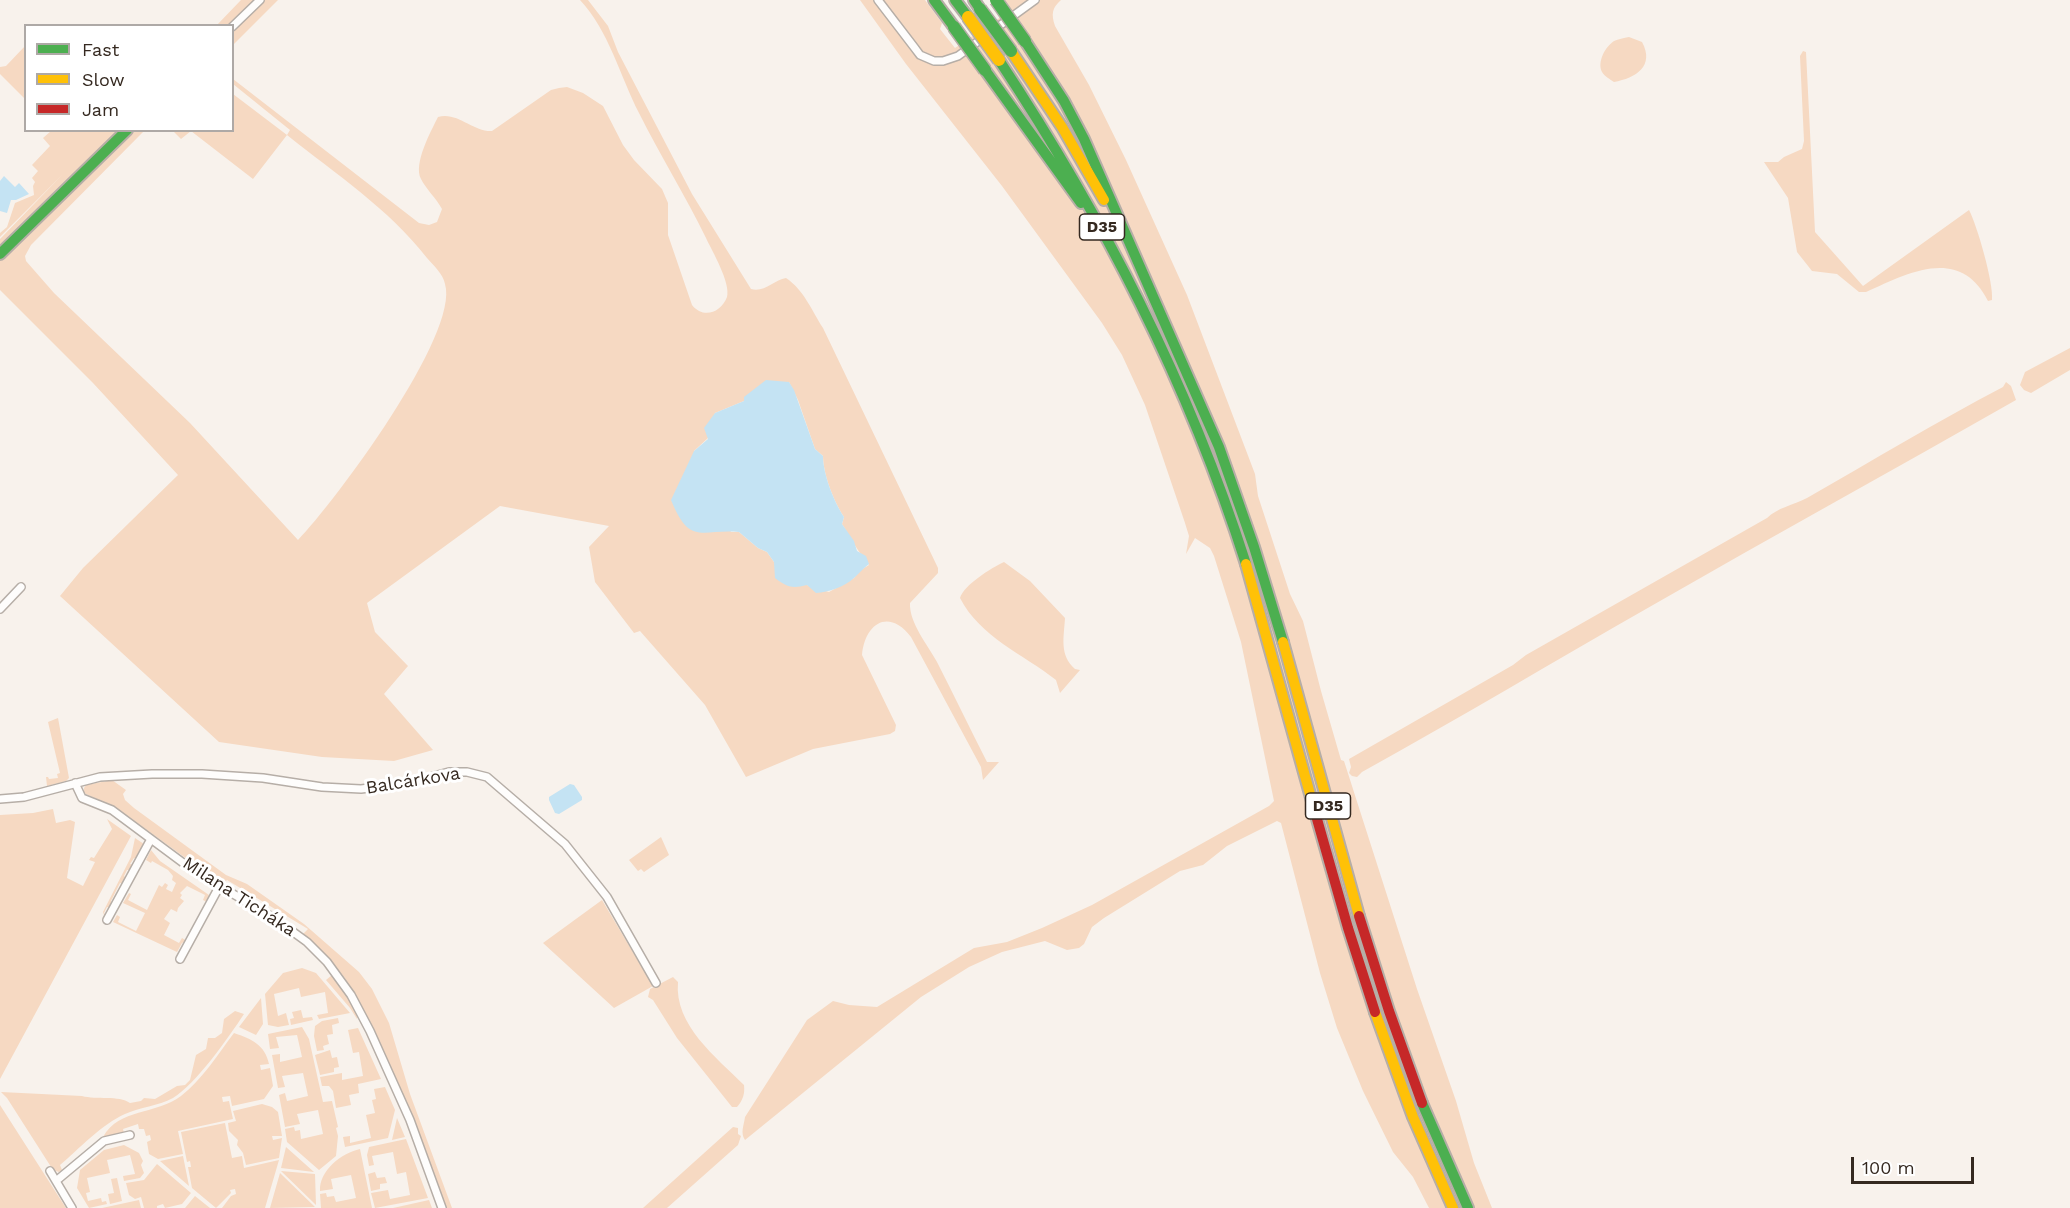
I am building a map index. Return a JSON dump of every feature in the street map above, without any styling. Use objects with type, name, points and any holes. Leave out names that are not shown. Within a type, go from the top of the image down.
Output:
[{"type":"main road","points":[[934,0],[1118,255]]},
{"type":"main road","name":"D35","points":[[955,0],[999,60],[1060,154],[1118,255],[1178,380],[1232,523],[1260,610],[1320,831],[1367,989],[1400,1085],[1453,1208]]},
{"type":"main road","points":[[996,0],[1025,41],[1083,137],[1139,264]]},
{"type":"main road","name":"D35","points":[[977,4],[1062,127],[1139,264],[1181,356],[1229,472],[1269,594],[1373,966],[1413,1082],[1468,1208]]},
{"type":"main road","points":[[0,254],[125,132]]},
{"type":"street","points":[[234,25],[260,0]]},
{"type":"street","points":[[878,0],[921,55],[934,61],[958,56],[1035,0]]},
{"type":"street","points":[[0,609],[21,587]]},
{"type":"street","name":"Balcárkova","points":[[0,799],[17,799],[111,776],[202,774],[361,789],[408,783],[449,772],[478,774],[487,777],[565,844],[607,897],[656,983]]},
{"type":"street","name":"Milana Ticháka","points":[[75,783],[81,797],[112,810],[219,886],[296,933],[318,952],[361,1011],[392,1079],[442,1208]]},
{"type":"street","points":[[107,920],[151,839]]},
{"type":"street","points":[[180,959],[219,886]]},
{"type":"street","points":[[56,1181],[104,1141],[130,1135]]},
{"type":"street","points":[[50,1171],[72,1208]]},
{"type":"shaded area","points":[[241,0],[278,0],[234,44],[234,24],[218,24]]},
{"type":"shaded area","points":[[580,0],[588,0],[608,26],[618,52],[692,194],[751,289],[765,288],[786,278],[803,295],[823,328],[938,568],[938,573],[910,603],[911,611],[916,626],[937,662],[987,762],[999,762],[983,780],[981,767],[911,637],[903,628],[887,622],[879,623],[873,628],[864,644],[862,655],[896,725],[895,731],[890,734],[813,749],[746,777],[705,705],[640,631],[634,633],[595,582],[589,547],[609,526],[500,506],[367,603],[375,632],[408,666],[384,694],[433,750],[394,761],[322,757],[219,742],[60,596],[83,568],[178,475],[93,383],[0,290],[0,239],[63,174],[0,237],[0,233],[7,227],[15,203],[34,195],[35,182],[32,178],[38,171],[32,165],[50,146],[43,138],[50,132],[143,132],[31,245],[25,256],[26,261],[54,293],[190,423],[298,540],[339,491],[391,416],[434,340],[445,308],[445,284],[438,270],[396,223],[287,135],[290,130],[234,85],[234,80],[419,223],[429,225],[437,222],[442,209],[421,179],[419,165],[438,117],[452,117],[492,131],[551,90],[567,87],[583,93],[603,106],[623,145],[662,189],[668,203],[668,235],[692,305],[706,313],[721,307],[727,297],[727,291],[720,267],[639,113],[599,26]],"holes":[[[783,382],[789,382],[798,400],[815,449],[823,456],[830,488],[844,517],[842,524],[869,565],[859,571],[854,578],[829,592],[807,585],[774,562],[767,552],[758,548],[739,532],[731,532],[694,451],[708,438],[715,413]]]},
{"type":"shaded area","points":[[860,0],[925,0],[942,23],[940,29],[955,48],[1011,10],[1004,0],[1061,0],[1053,12],[1055,26],[1089,85],[1126,160],[1187,295],[1255,474],[1258,496],[1290,594],[1303,621],[1341,760],[1344,761],[1417,989],[1456,1101],[1474,1163],[1492,1208],[1429,1208],[1413,1177],[1393,1152],[1363,1091],[1337,1028],[1320,973],[1281,823],[1277,821],[1227,846],[1203,865],[1180,871],[1104,918],[1092,927],[1084,944],[1079,948],[1067,950],[1045,941],[1002,952],[969,967],[921,997],[745,1140],[743,1132],[745,1117],[807,1020],[833,1001],[849,1005],[877,1007],[974,948],[1007,942],[1092,905],[1269,806],[1274,801],[1241,642],[1214,556],[1210,548],[1195,538],[1186,554],[1189,536],[1185,523],[1145,405],[1122,355],[1102,323],[1002,186],[906,64]]},
{"type":"shaded area","points":[[1629,37],[1642,42],[1645,50],[1645,64],[1636,74],[1614,82],[1602,72],[1601,59],[1605,51],[1616,40]]},
{"type":"shaded area","points":[[24,47],[24,98],[0,74],[0,67],[6,66]]},
{"type":"shaded area","points":[[1803,51],[1806,52],[1815,232],[1863,286],[1969,210],[1984,255],[1992,300],[1988,301],[1976,284],[1963,273],[1932,268],[1899,278],[1866,292],[1859,292],[1837,274],[1812,271],[1797,252],[1788,198],[1764,162],[1778,162],[1802,149],[1804,141],[1800,56]]},
{"type":"shaded area","points":[[234,95],[287,135],[253,179],[192,132],[234,132]]},
{"type":"shaded area","points":[[174,132],[190,132],[181,139]]},
{"type":"shaded area","points":[[2070,348],[2070,370],[2031,393],[2024,390],[2020,385],[2025,372]]},
{"type":"shaded area","points":[[2006,382],[2011,386],[2016,400],[1617,626],[1362,772],[1357,777],[1349,773],[1351,767],[1349,759],[1776,512],[1807,498],[2003,387]]},
{"type":"shaded area","points":[[1004,562],[1030,581],[1065,618],[1065,652],[1070,664],[1080,670],[1060,693],[1056,680],[990,634],[969,612],[960,598],[972,582]]},
{"type":"shaded area","points":[[58,718],[69,778],[47,786],[46,777],[58,778],[57,774],[60,773],[48,722]]},
{"type":"shaded area","points":[[112,780],[126,790],[123,794],[125,800],[134,808],[226,875],[247,884],[304,924],[359,972],[372,989],[389,1023],[410,1094],[452,1208],[446,1208],[405,1101],[366,1014],[344,977],[318,947],[303,934],[308,929],[227,880],[223,884],[220,883],[118,809],[84,793],[86,785]]},
{"type":"shaded area","points":[[53,809],[56,823],[70,820],[75,822],[67,878],[83,886],[95,862],[89,860],[91,857],[94,858],[112,829],[107,819],[131,836],[0,1079],[0,815]]},
{"type":"shaded area","points":[[661,837],[669,855],[644,872],[641,869],[638,871],[629,860]]},
{"type":"shaded area","points":[[135,838],[144,844],[137,859],[134,858],[130,864],[133,865],[131,870],[127,870],[124,876],[126,878],[123,884],[120,883],[110,908],[107,907],[104,913],[105,918],[103,912],[131,857]]},
{"type":"shaded area","points":[[151,850],[160,861],[209,895],[207,902],[203,900],[205,895],[187,886],[180,893],[182,895],[180,898],[184,901],[177,912],[171,909],[164,919],[170,923],[164,935],[179,943],[182,938],[187,941],[182,943],[177,952],[113,922],[117,915],[120,917],[118,922],[136,931],[145,913],[123,903],[129,893],[131,894],[128,900],[147,910],[159,885],[162,887],[165,883],[168,885],[166,889],[172,892],[176,883],[172,880],[173,876],[168,870],[146,860]]},
{"type":"shaded area","points":[[602,900],[653,986],[614,1008],[543,943]]},
{"type":"shaded area","points":[[302,968],[316,973],[350,1013],[319,1019],[317,1015],[328,1013],[325,992],[301,997],[299,988],[274,994],[278,1016],[286,1013],[289,1025],[278,1027],[268,1025],[265,994],[283,973]]},
{"type":"shaded area","points":[[332,975],[352,1002],[357,1019],[326,980]]},
{"type":"shaded area","points":[[673,977],[678,982],[679,998],[690,1026],[699,1039],[744,1085],[743,1097],[737,1107],[732,1107],[677,1038],[653,1000],[648,997],[650,989]]},
{"type":"shaded area","points":[[261,998],[263,1024],[256,1035],[239,1027]]},
{"type":"shaded area","points":[[301,1010],[303,1018],[312,1017],[313,1020],[291,1025],[290,1019],[294,1018],[292,1012]]},
{"type":"shaded area","points":[[235,1011],[244,1014],[212,1059],[192,1082],[167,1101],[116,1118],[60,1165],[62,1170],[59,1172],[53,1170],[1,1092],[114,1098],[130,1103],[141,1101],[144,1098],[155,1099],[177,1086],[185,1085],[190,1080],[196,1055],[206,1049],[208,1038],[215,1038],[222,1033],[224,1019]]},
{"type":"shaded area","points":[[338,1018],[339,1023],[332,1025],[333,1034],[327,1035],[329,1044],[323,1046],[324,1050],[317,1051],[315,1026],[322,1021]]},
{"type":"shaded area","points":[[302,1027],[309,1039],[323,1102],[332,1101],[338,1127],[336,1128],[338,1136],[336,1156],[319,1170],[287,1142],[285,1129],[294,1127],[295,1131],[300,1130],[301,1139],[323,1134],[318,1110],[297,1114],[300,1124],[285,1127],[279,1095],[285,1093],[287,1101],[308,1096],[303,1073],[282,1076],[285,1087],[278,1088],[272,1055],[280,1054],[280,1062],[302,1057],[297,1035],[276,1037],[279,1048],[270,1049],[268,1034]]},
{"type":"shaded area","points":[[358,1028],[381,1079],[358,1084],[359,1093],[349,1095],[351,1105],[336,1108],[333,1091],[329,1086],[322,1086],[320,1077],[342,1073],[342,1080],[363,1076],[359,1052],[353,1053],[348,1030]]},
{"type":"shaded area","points":[[234,1033],[257,1044],[267,1057],[269,1064],[260,1065],[261,1070],[270,1068],[273,1086],[264,1099],[232,1106],[230,1096],[222,1097],[223,1102],[229,1101],[233,1119],[178,1131],[183,1154],[158,1159],[149,1154],[147,1142],[151,1140],[150,1135],[146,1136],[144,1129],[139,1129],[138,1124],[123,1129],[124,1133],[103,1137],[118,1121],[171,1102],[189,1090]]},
{"type":"shaded area","points":[[330,1050],[332,1058],[337,1057],[339,1067],[334,1068],[334,1072],[320,1075],[315,1055]]},
{"type":"shaded area","points":[[385,1087],[395,1110],[388,1138],[345,1147],[343,1137],[350,1136],[350,1143],[371,1138],[366,1115],[375,1113],[372,1100],[376,1099],[374,1089]]},
{"type":"shaded area","points":[[262,1104],[278,1112],[282,1136],[272,1136],[273,1140],[282,1138],[279,1158],[246,1165],[243,1153],[237,1145],[238,1140],[229,1131],[228,1123],[236,1121],[233,1111]]},
{"type":"shaded area","points":[[0,1105],[66,1208],[0,1208]]},
{"type":"shaded area","points":[[397,1118],[405,1137],[392,1140]]},
{"type":"shaded area","points":[[225,1123],[232,1158],[242,1156],[244,1168],[279,1160],[265,1208],[222,1208],[231,1196],[236,1194],[235,1189],[230,1190],[231,1193],[216,1208],[192,1188],[188,1167],[191,1167],[190,1161],[187,1162],[181,1132]]},
{"type":"shaded area","points":[[733,1127],[738,1128],[738,1134],[741,1136],[738,1145],[667,1208],[643,1208]]},
{"type":"shaded area","points":[[406,1139],[428,1198],[375,1208],[371,1193],[388,1190],[390,1199],[410,1195],[406,1172],[397,1174],[393,1152],[372,1156],[374,1165],[369,1166],[367,1155],[369,1147]]},
{"type":"shaded area","points":[[124,1145],[139,1153],[143,1161],[141,1165],[144,1173],[140,1178],[124,1181],[123,1176],[135,1174],[130,1155],[107,1160],[110,1173],[87,1178],[90,1192],[86,1193],[88,1201],[101,1198],[102,1202],[106,1201],[107,1204],[89,1208],[77,1188],[80,1170],[104,1150]]},
{"type":"shaded area","points":[[286,1147],[314,1172],[281,1168]]},
{"type":"shaded area","points":[[360,1149],[372,1208],[321,1208],[320,1194],[326,1193],[327,1197],[334,1196],[336,1202],[356,1198],[351,1175],[331,1179],[333,1189],[320,1191],[323,1177],[332,1164],[346,1154]]},
{"type":"shaded area","points":[[183,1156],[189,1186],[160,1161]]},
{"type":"shaded area","points":[[157,1164],[191,1193],[182,1204],[165,1208],[163,1204],[157,1208],[144,1208],[141,1197],[135,1199],[129,1195],[126,1183],[144,1180]]},
{"type":"shaded area","points":[[281,1171],[315,1174],[316,1205]]},
{"type":"shaded area","points":[[375,1172],[377,1178],[385,1177],[387,1183],[380,1184],[380,1189],[371,1191],[368,1174]]},
{"type":"shaded area","points":[[280,1173],[315,1207],[270,1208]]},
{"type":"shaded area","points":[[117,1178],[122,1201],[110,1204],[108,1194],[114,1193],[111,1179]]},
{"type":"shaded area","points":[[195,1196],[210,1208],[185,1208]]},
{"type":"shaded area","points":[[139,1200],[141,1208],[102,1208]]},
{"type":"shaded area","points":[[429,1200],[432,1208],[393,1208]]},
{"type":"water","points":[[4,176],[15,187],[19,183],[29,194],[11,200],[7,213],[0,211],[0,181]]},
{"type":"water","points":[[766,380],[789,382],[794,390],[815,449],[823,456],[830,488],[844,517],[842,524],[854,541],[857,551],[866,556],[869,564],[850,581],[831,590],[816,593],[807,585],[793,587],[783,583],[775,578],[774,562],[767,552],[758,548],[739,532],[705,533],[691,530],[684,524],[671,500],[694,451],[708,439],[704,428],[715,413],[744,401],[744,397]]},
{"type":"water","points":[[570,784],[574,785],[582,800],[559,814],[555,813],[549,797]]},
{"type":"traffic: fast","points":[[934,0],[954,27]]},
{"type":"traffic: fast","points":[[955,0],[968,17]]},
{"type":"traffic: fast","points":[[974,0],[980,9]]},
{"type":"traffic: fast","points":[[996,0],[1025,41]]},
{"type":"traffic: fast","points":[[980,9],[1011,51]]},
{"type":"traffic: fast","points":[[954,27],[985,70]]},
{"type":"traffic: fast","points":[[1025,41],[1064,101],[1084,139],[1219,447],[1254,547],[1283,642]]},
{"type":"traffic: fast","points":[[999,60],[1074,180],[1140,303],[1198,431],[1246,564]]},
{"type":"traffic: fast","points":[[985,70],[1081,203]]},
{"type":"traffic: fast","points":[[0,254],[125,132]]},
{"type":"traffic: fast","points":[[1422,1103],[1468,1208]]},
{"type":"traffic: slow","points":[[968,17],[999,60]]},
{"type":"traffic: slow","points":[[1011,51],[1062,127],[1104,200]]},
{"type":"traffic: slow","points":[[1246,564],[1315,812]]},
{"type":"traffic: slow","points":[[1283,642],[1359,916]]},
{"type":"traffic: slow","points":[[1375,1012],[1413,1117],[1453,1208]]},
{"type":"traffic: jam","points":[[1315,812],[1375,1012]]},
{"type":"traffic: jam","points":[[1359,916],[1389,1011],[1422,1103]]}]
